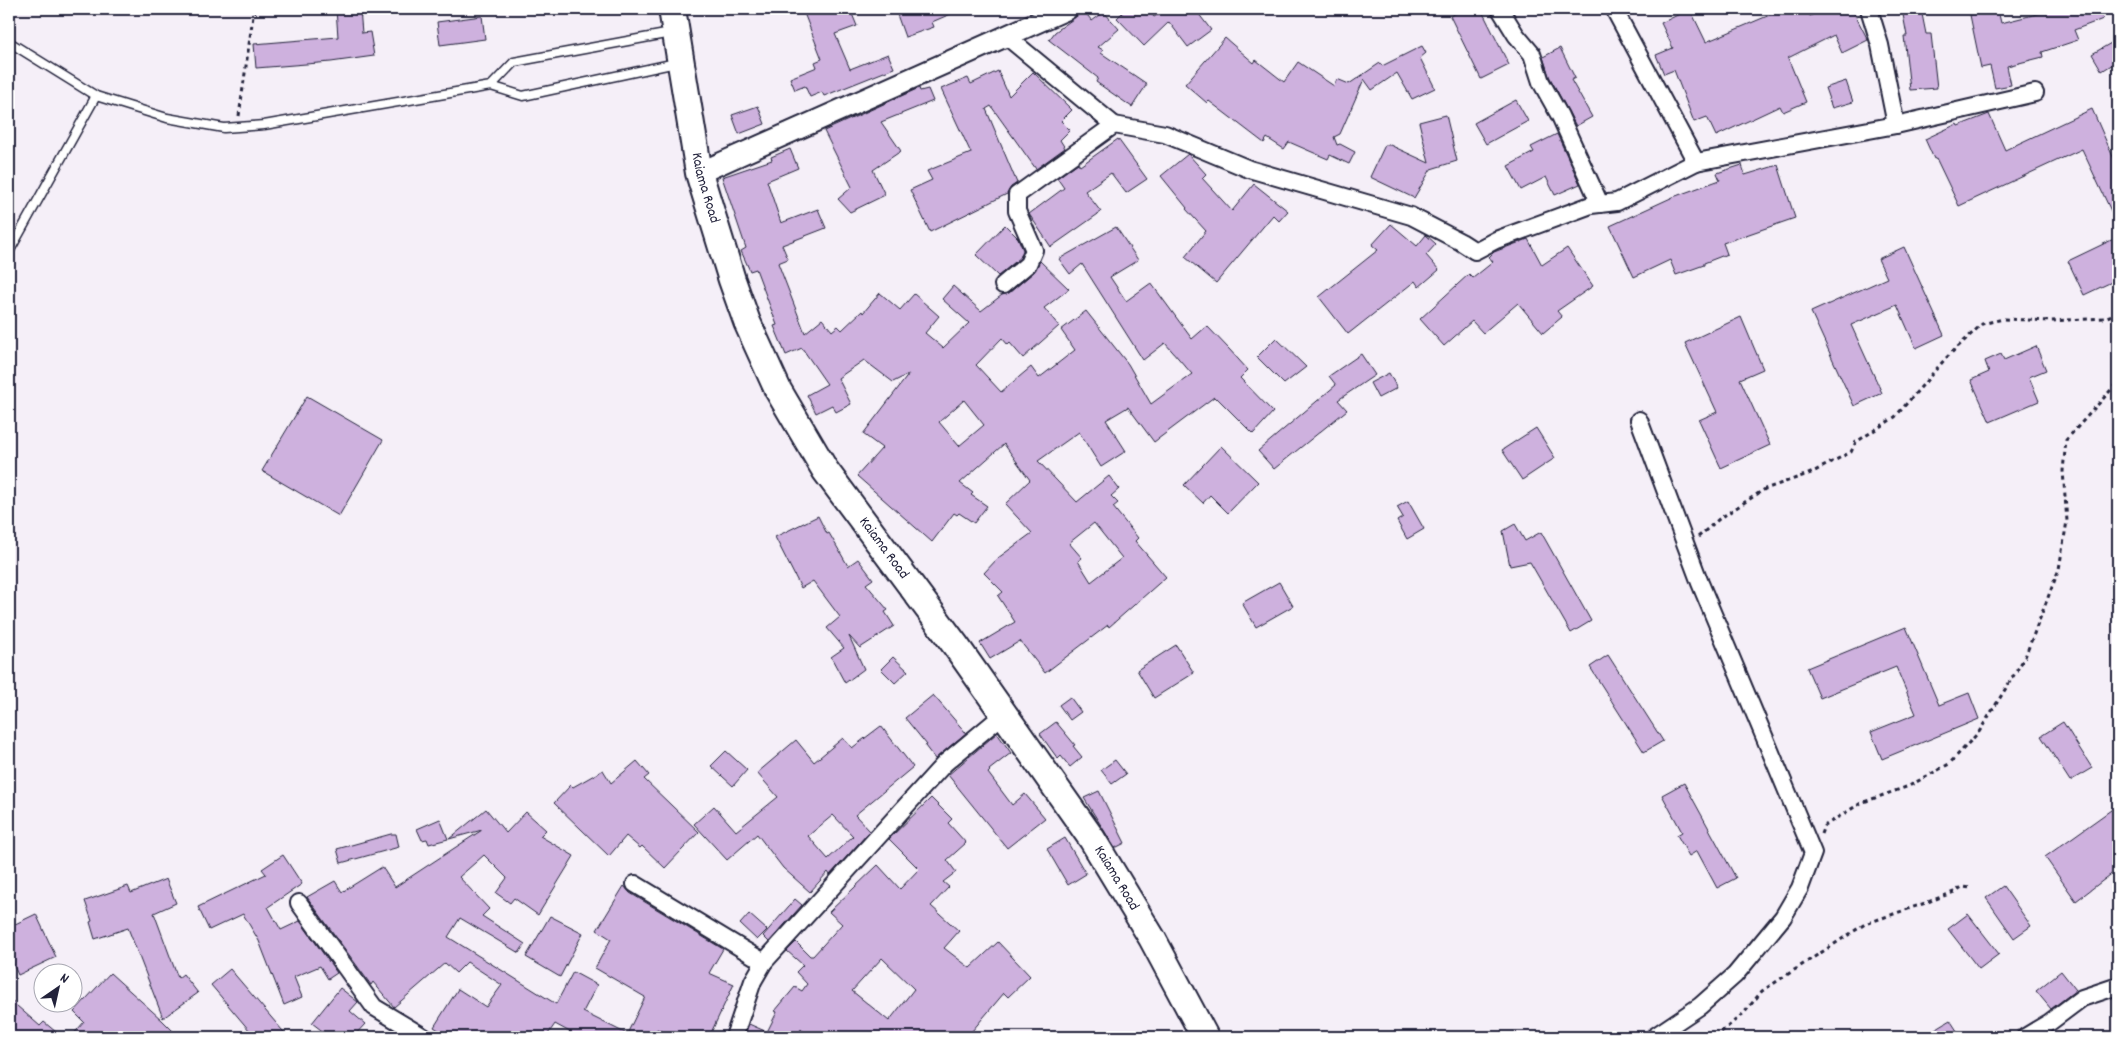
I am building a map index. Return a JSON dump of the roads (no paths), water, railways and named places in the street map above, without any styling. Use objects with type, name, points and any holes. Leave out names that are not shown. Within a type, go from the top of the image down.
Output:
[{"type":"highway","name":"Kaiama Road","points":[[674,20],[699,173],[747,322],[778,390],[798,428],[825,470],[956,646],[1092,839],[1152,938],[1205,1037]]},
{"type":"street","points":[[1500,9],[1516,35],[1532,54],[1541,82],[1560,116],[1600,204]]},
{"type":"street","points":[[1614,9],[1696,162]]},
{"type":"street","points":[[1869,9],[1880,45],[1896,125]]},
{"type":"street","points":[[699,173],[1006,36],[1058,10]]},
{"type":"street","points":[[1006,36],[1114,125],[1165,134],[1249,169],[1411,216],[1475,251],[1505,237],[1591,205],[1617,202],[1696,162],[1896,125],[2035,93]]},
{"type":"street","points":[[1003,285],[1028,264],[1034,250],[1017,211],[1017,195],[1114,125]]},
{"type":"street","points":[[1639,420],[1700,583],[1813,853],[1800,888],[1783,918],[1735,975],[1700,1006],[1654,1037]]},
{"type":"street","points":[[734,1037],[753,981],[764,962],[945,763],[1004,714]]},
{"type":"street","points":[[635,884],[764,962]]},
{"type":"street","points":[[299,903],[374,1007],[424,1037]]},
{"type":"street","points":[[2025,1037],[2050,1022],[2082,998],[2118,986]]},
{"type":"lane","points":[[491,86],[514,62],[674,20]]},
{"type":"lane","points":[[9,42],[96,96],[167,118],[224,128],[264,125],[491,86],[522,96],[681,62]]},
{"type":"lane","points":[[9,252],[96,96]]}]
